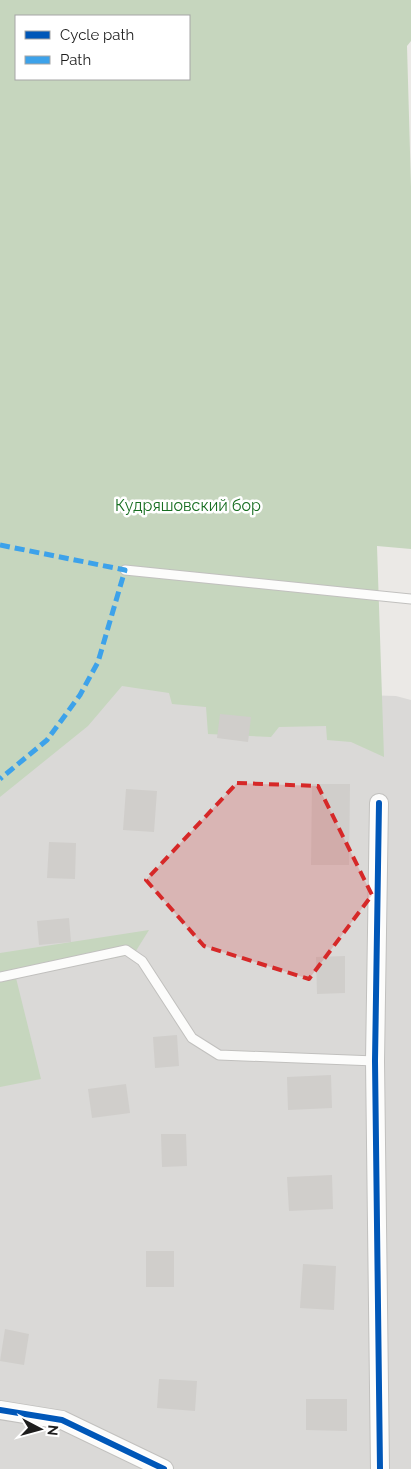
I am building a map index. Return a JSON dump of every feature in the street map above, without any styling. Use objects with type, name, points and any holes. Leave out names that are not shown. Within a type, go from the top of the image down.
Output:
[{"type":"street","points":[[379,803],[375,1061],[380,1469]]},
{"type":"street","points":[[0,1410],[62,1420],[164,1469]]},
{"type":"lane","points":[[125,570],[411,599]]},
{"type":"lane","points":[[0,977],[126,950],[142,961],[192,1038],[219,1055],[375,1061]]},
{"type":"highlighted area","points":[[237,783],[318,786],[372,895],[309,979],[204,946],[146,880]]},
{"type":"shaded area","points":[[0,671],[200,690],[396,696],[411,700],[411,1469],[0,1469]]},
{"type":"green space","name":"Кудряшовский бор","points":[[0,0],[411,0],[411,41],[407,46],[411,187],[411,549],[377,546],[384,757],[351,742],[327,740],[326,726],[279,727],[271,737],[208,734],[206,707],[172,704],[169,693],[122,686],[88,726],[0,797]]},
{"type":"green space","points":[[149,930],[134,954],[16,978],[41,1079],[0,1087],[0,953]]},
{"type":"building","points":[[220,714],[251,717],[248,742],[217,738]]},
{"type":"building","points":[[312,784],[350,784],[349,865],[311,865]]},
{"type":"building","points":[[126,789],[157,791],[154,832],[123,830]]},
{"type":"building","points":[[49,842],[76,843],[75,879],[47,878]]},
{"type":"building","points":[[69,918],[71,942],[39,945],[37,921]]},
{"type":"building","points":[[345,956],[345,993],[317,994],[316,957]]},
{"type":"building","points":[[177,1035],[179,1066],[155,1068],[153,1037]]},
{"type":"building","points":[[331,1075],[332,1108],[288,1110],[287,1077]]},
{"type":"building","points":[[126,1084],[130,1113],[92,1118],[88,1089]]},
{"type":"building","points":[[161,1134],[186,1134],[187,1166],[162,1167]]},
{"type":"building","points":[[332,1175],[333,1209],[289,1211],[287,1177]]},
{"type":"building","points":[[146,1251],[174,1251],[174,1287],[146,1287]]},
{"type":"building","points":[[303,1264],[336,1266],[334,1310],[300,1308]]},
{"type":"building","points":[[5,1329],[29,1334],[24,1365],[0,1361]]},
{"type":"building","points":[[159,1379],[197,1381],[195,1411],[157,1408]]},
{"type":"building","points":[[306,1399],[347,1399],[347,1431],[306,1430]]},
{"type":"marked path","points":[[0,545],[125,570],[98,662],[80,695],[47,740],[0,779]]},
{"type":"cycle path","points":[[379,803],[375,1061],[380,1469]]},
{"type":"cycle path","points":[[0,1410],[62,1420],[164,1469]]}]
